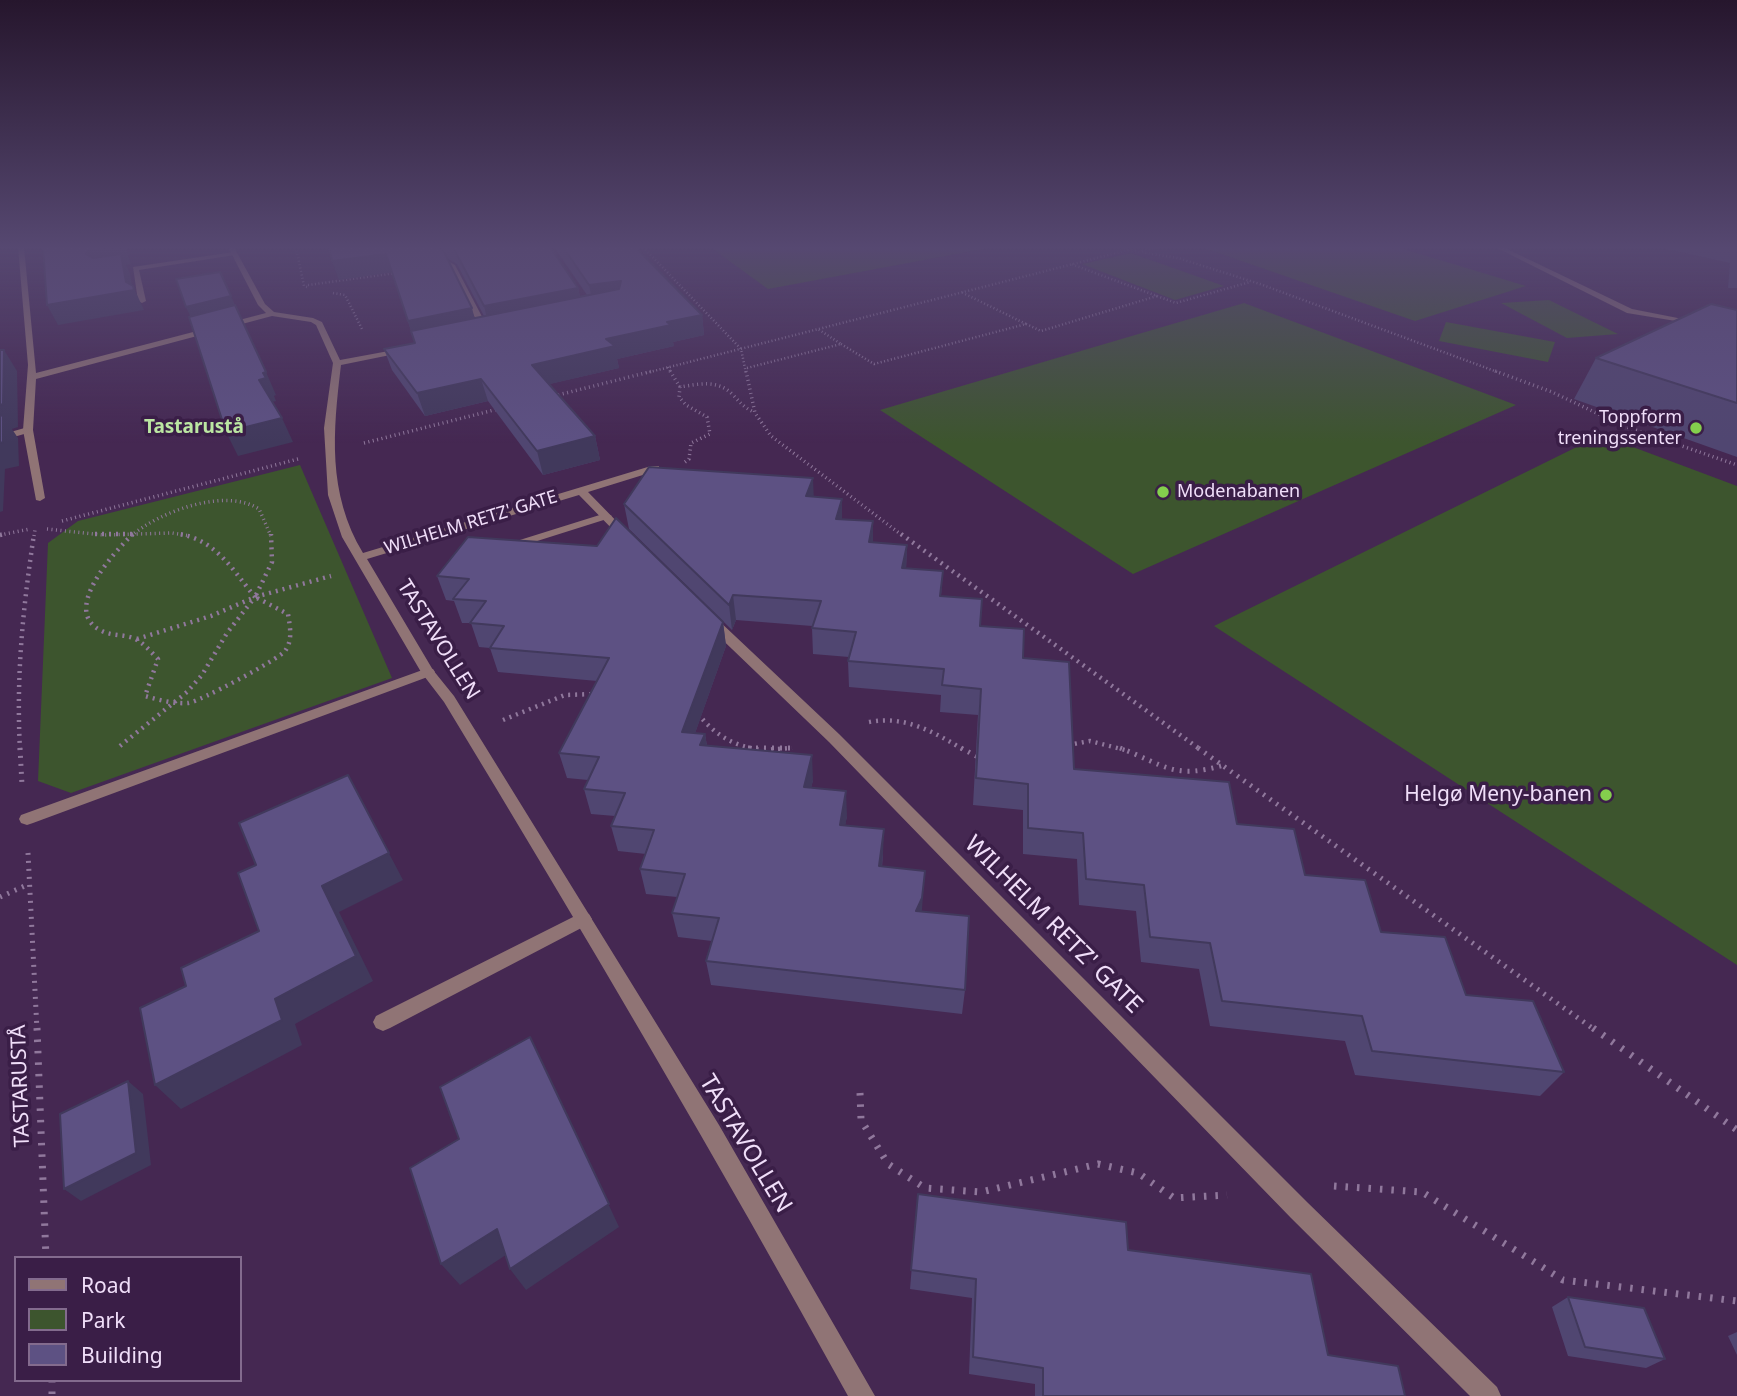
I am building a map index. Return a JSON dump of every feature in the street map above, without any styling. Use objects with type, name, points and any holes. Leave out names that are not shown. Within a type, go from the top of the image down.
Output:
[{"type":"street","points":[[27,312],[32,377],[28,430],[40,498]]},
{"type":"street","points":[[476,312],[486,332]]},
{"type":"street","points":[[1642,312],[1702,323]]},
{"type":"street","points":[[32,377],[272,314],[313,320],[318,324],[337,363],[407,349]]},
{"type":"street","points":[[475,334],[497,330]]},
{"type":"street","name":"TASTAVOLLEN","points":[[337,363],[329,451],[333,495],[348,537],[428,672],[470,734],[583,919],[789,1264],[862,1396]]},
{"type":"street","points":[[0,438],[28,430]]},
{"type":"street","name":"WILHELM RETZ' GATE","points":[[363,561],[655,468]]},
{"type":"street","name":"WILHELM RETZ' GATE","points":[[581,491],[635,546]]},
{"type":"street","points":[[511,546],[606,516]]},
{"type":"street","name":"WILHELM RETZ' GATE","points":[[704,614],[834,738],[1298,1210],[1488,1396]]},
{"type":"street","points":[[27,819],[428,672]]},
{"type":"street","points":[[383,1021],[583,919]]},
{"type":"path","points":[[706,312],[741,349],[755,413],[771,436],[852,499],[1737,1130]]},
{"type":"path","points":[[545,398],[883,312]]},
{"type":"path","points":[[1002,312],[1041,331],[1103,312]]},
{"type":"path","points":[[1336,312],[1552,392],[1624,426],[1737,465]]},
{"type":"path","points":[[818,329],[874,364],[1026,324]]},
{"type":"path","points":[[747,368],[841,344]]},
{"type":"path","points":[[655,468],[685,462],[689,459],[691,443],[710,435],[707,417],[686,405],[679,397],[680,387],[668,367]]},
{"type":"path","points":[[680,387],[714,383],[728,389],[739,406],[755,413]]},
{"type":"path","points":[[61,521],[508,407]]},
{"type":"path","name":"TASTARUSTÅ","points":[[40,498],[40,513],[35,528],[20,621],[18,712],[21,781],[27,819],[29,884],[33,914],[46,1256]]},
{"type":"path","points":[[110,753],[176,703],[202,675],[227,633],[255,597],[270,569],[274,542],[260,510],[251,505],[215,502],[154,519],[131,536],[108,562],[87,596],[88,616],[97,629],[116,637],[137,639],[211,616],[255,597],[363,561]]},
{"type":"path","points":[[0,534],[48,525]]},
{"type":"path","points":[[35,528],[131,536],[172,533],[197,537],[206,541],[255,597],[288,614],[291,637],[286,651],[266,667],[238,678],[202,700],[176,703],[145,696],[145,690],[158,673],[158,659],[137,639]]},
{"type":"path","points":[[470,734],[565,695],[600,694]]},
{"type":"path","points":[[692,706],[710,731],[725,742],[744,748],[785,748],[834,738],[882,718],[895,718],[907,720],[983,760]]},
{"type":"path","points":[[1063,746],[1082,740],[1113,743],[1156,767],[1177,774],[1208,772],[1224,765]]},
{"type":"path","points":[[0,897],[29,884]]},
{"type":"path","points":[[860,1093],[861,1119],[888,1164],[925,1188],[981,1192],[1098,1164],[1138,1173],[1174,1198],[1232,1195],[1261,1171]]},
{"type":"path","points":[[1298,1210],[1332,1186],[1422,1192],[1563,1280],[1737,1301]]},
{"type":"green space","name":"Modenabanen","points":[[1213,312],[1268,312],[1516,405],[1133,574],[880,410]]},
{"type":"green space","points":[[1389,312],[1443,312],[1415,321]]},
{"type":"green space","points":[[1518,312],[1574,312],[1618,334],[1567,338]]},
{"type":"green space","points":[[1446,322],[1555,342],[1548,362],[1439,341]]},
{"type":"green space","name":"Helgø Meny-banen","points":[[1601,435],[1737,486],[1737,965],[1214,626]]},
{"type":"green space","points":[[300,465],[392,678],[71,793],[38,781],[48,543],[78,521]]},
{"type":"building","points":[[208,312],[238,312],[266,372],[263,373],[266,378],[259,380],[282,418],[226,432],[189,317]]},
{"type":"building","points":[[405,312],[452,312],[408,321]]},
{"type":"building","points":[[504,312],[699,312],[702,315],[667,322],[671,325],[606,339],[615,346],[532,365],[595,436],[537,451],[481,379],[417,393],[384,349],[415,343],[411,331]]},
{"type":"building","points":[[1694,312],[1737,312],[1737,403],[1596,358]]},
{"type":"building","points":[[0,350],[4,350],[3,404],[0,405]]},
{"type":"building","points":[[3,415],[3,442],[0,443],[0,416]]},
{"type":"building","points":[[649,467],[813,478],[806,496],[842,499],[836,519],[873,521],[869,542],[907,545],[902,568],[943,571],[940,596],[982,599],[980,626],[1024,629],[1023,658],[1069,662],[1074,769],[1229,782],[1237,824],[1294,829],[1305,875],[1365,880],[1381,932],[1445,937],[1466,995],[1533,1001],[1564,1072],[1372,1051],[1362,1016],[1222,1001],[1210,943],[1150,937],[1144,885],[1086,879],[1083,833],[1028,828],[1028,784],[976,778],[981,689],[942,685],[944,669],[848,661],[856,632],[812,628],[821,601],[733,595],[729,605],[624,504]]},
{"type":"building","points":[[616,518],[723,622],[682,732],[705,734],[700,745],[812,755],[804,787],[846,791],[840,825],[884,829],[879,866],[925,871],[922,898],[916,911],[969,916],[965,990],[706,961],[719,918],[672,913],[685,874],[640,869],[654,830],[611,826],[625,793],[584,789],[599,757],[559,753],[609,658],[490,648],[504,626],[470,623],[486,601],[453,599],[469,579],[437,576],[468,537],[597,546]]},
{"type":"building","points":[[348,775],[389,853],[322,886],[356,956],[275,999],[282,1020],[155,1085],[140,1008],[186,986],[181,968],[259,931],[238,873],[256,865],[239,823]]},
{"type":"building","points":[[530,1037],[609,1204],[510,1269],[497,1229],[441,1264],[410,1168],[459,1139],[440,1087]]},
{"type":"building","points":[[128,1081],[136,1153],[64,1189],[60,1114]]},
{"type":"building","points":[[918,1194],[1126,1222],[1128,1250],[1311,1274],[1328,1355],[1398,1366],[1405,1396],[1043,1396],[1043,1368],[973,1357],[976,1279],[911,1270]]},
{"type":"building","points":[[1568,1297],[1644,1308],[1665,1359],[1585,1347]]},
{"type":"place","name":"Toppform treningssenter","points":[[1696,428]]},
{"type":"place","name":"Modenabanen","points":[[1163,492]]},
{"type":"place","name":"Helgø Meny-banen","points":[[1606,795]]},
{"type":"district","name":"Tastarustå","points":[[194,428]]}]
